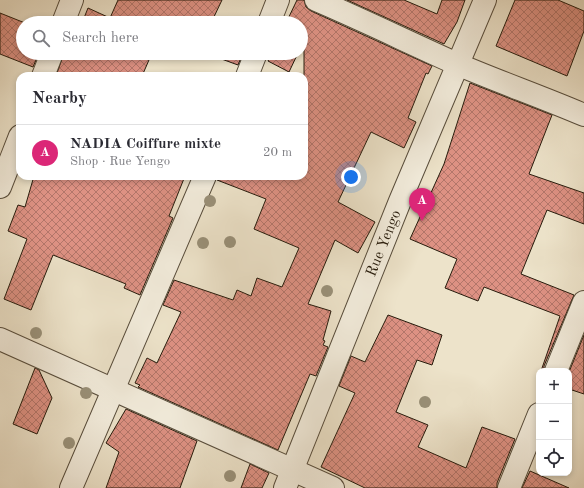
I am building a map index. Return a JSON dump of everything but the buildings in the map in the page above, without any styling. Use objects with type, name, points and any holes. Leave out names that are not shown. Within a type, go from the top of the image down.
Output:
[{"type":"street","points":[[66,16],[72,0]]},
{"type":"street","points":[[272,16],[278,0]]},
{"type":"street","points":[[316,0],[364,20],[458,64],[584,115]]},
{"type":"street","name":"Rue Yengo","points":[[289,480],[400,201],[485,0]]},
{"type":"street","points":[[45,72],[49,60]]},
{"type":"street","points":[[249,72],[253,60]]},
{"type":"street","points":[[0,187],[16,146]]},
{"type":"street","points":[[71,488],[203,180]]},
{"type":"street","points":[[557,368],[584,302]]},
{"type":"street","points":[[0,339],[113,390],[289,480],[333,488]]},
{"type":"street","points":[[509,488],[536,421]]},
{"type":"place","name":"NADIA Coiffure mixte","points":[[422,221]]}]
